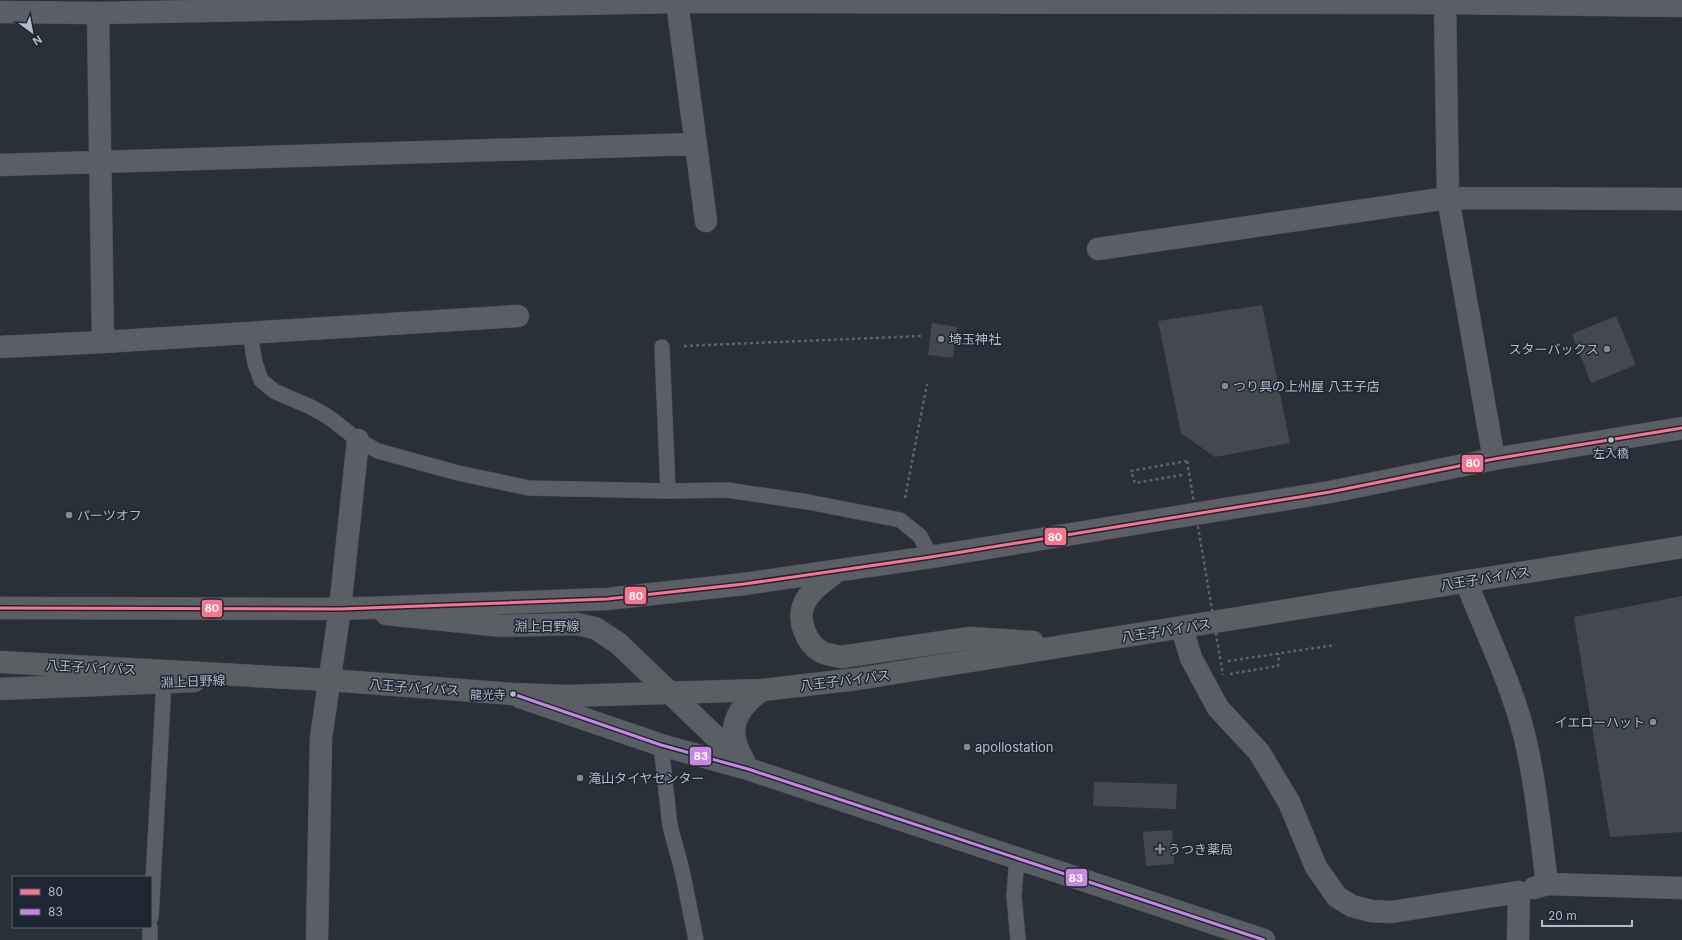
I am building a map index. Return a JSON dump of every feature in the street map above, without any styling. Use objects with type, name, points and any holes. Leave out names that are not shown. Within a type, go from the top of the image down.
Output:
[{"type":"highway","points":[[0,608],[340,609],[607,599],[744,584],[931,557],[1330,492],[1494,459],[1682,428]]},
{"type":"highway","name":"八王子バイパス","points":[[0,662],[267,678],[329,680],[513,694],[567,696],[762,690],[857,679],[1682,547]]},
{"type":"highway","points":[[837,570],[809,596],[803,606],[803,628],[806,635],[819,651],[828,655],[841,657],[970,638],[1070,645]]},
{"type":"main road","name":"淵上日野線","points":[[340,609],[502,626],[577,624],[587,626],[607,635],[618,643],[748,768]]},
{"type":"main road","name":"淵上日野線","points":[[0,688],[267,678]]},
{"type":"main road","points":[[748,768],[738,752],[734,737],[734,723],[750,698],[762,690]]},
{"type":"main road","name":"淵上日野線","points":[[513,694],[660,745],[748,768],[1264,940]]},
{"type":"street","points":[[677,2],[706,221]]},
{"type":"street","points":[[0,12],[98,13],[677,2],[1445,3],[1682,6]]},
{"type":"street","points":[[1445,3],[1448,198],[1494,459]]},
{"type":"street","points":[[98,13],[103,342]]},
{"type":"street","points":[[0,165],[695,144]]},
{"type":"street","points":[[1098,249],[1448,198],[1682,198]]},
{"type":"street","points":[[0,347],[250,334],[518,316]]},
{"type":"street","points":[[317,940],[321,738],[340,609],[358,440]]},
{"type":"street","points":[[1466,581],[1514,702],[1525,738],[1539,822],[1547,884]]},
{"type":"street","points":[[1182,628],[1191,658],[1218,708],[1259,752],[1289,802],[1316,867],[1337,897],[1352,906],[1371,911],[1392,912],[1519,892],[1547,884],[1682,888]]},
{"type":"street","points":[[1518,940],[1519,892]]},
{"type":"lane","points":[[250,334],[255,363],[261,380],[274,391],[313,408],[330,418],[358,440],[378,451],[458,473],[530,488],[668,491],[727,490],[808,502],[900,520],[920,536],[931,557]]},
{"type":"lane","points":[[662,347],[668,491]]},
{"type":"lane","points":[[152,899],[164,682]]},
{"type":"lane","points":[[660,745],[670,826],[682,870],[696,940]]},
{"type":"lane","points":[[1018,858],[1014,894],[1018,940]]},
{"type":"lane","points":[[150,928],[150,940]]},
{"type":"path","points":[[662,347],[922,336]]},
{"type":"path","points":[[900,520],[927,384]]},
{"type":"path","points":[[1182,475],[1135,482],[1131,471],[1187,462],[1223,675],[1278,666],[1279,654]]},
{"type":"path","points":[[1228,661],[1335,645]]},
{"type":"building","points":[[1262,305],[1290,443],[1215,457],[1181,433],[1158,321]]},
{"type":"building","points":[[1616,316],[1636,365],[1591,383],[1572,334]]},
{"type":"building","points":[[932,323],[957,327],[953,358],[928,355]]},
{"type":"building","points":[[1682,596],[1682,832],[1610,837],[1574,617]]},
{"type":"building","points":[[1094,782],[1177,784],[1176,809],[1093,806]]},
{"type":"building","points":[[1172,830],[1174,864],[1146,866],[1143,832]]},
{"type":"transit line","name":"80","points":[[0,608],[340,609],[607,599],[744,584],[931,557],[1330,492],[1494,459],[1682,428]]},
{"type":"transit line","name":"83","points":[[513,694],[661,745],[748,769],[1264,940]]},
{"type":"place","name":"埼玉神社","points":[[941,339]]},
{"type":"place","name":"スターバックス","points":[[1607,349]]},
{"type":"place","name":"つり具の上州屋 八王子店","points":[[1225,386]]},
{"type":"place","name":"左入橋","points":[[1611,440]]},
{"type":"place","name":"パーツオフ","points":[[69,515]]},
{"type":"place","name":"龍光寺","points":[[513,694]]},
{"type":"place","name":"イエローハット","points":[[1653,722]]},
{"type":"place","name":"apollostation","points":[[967,747]]},
{"type":"place","name":"滝山タイヤセンター","points":[[580,778]]},
{"type":"place","name":"うつき薬局","points":[[1160,849]]}]
